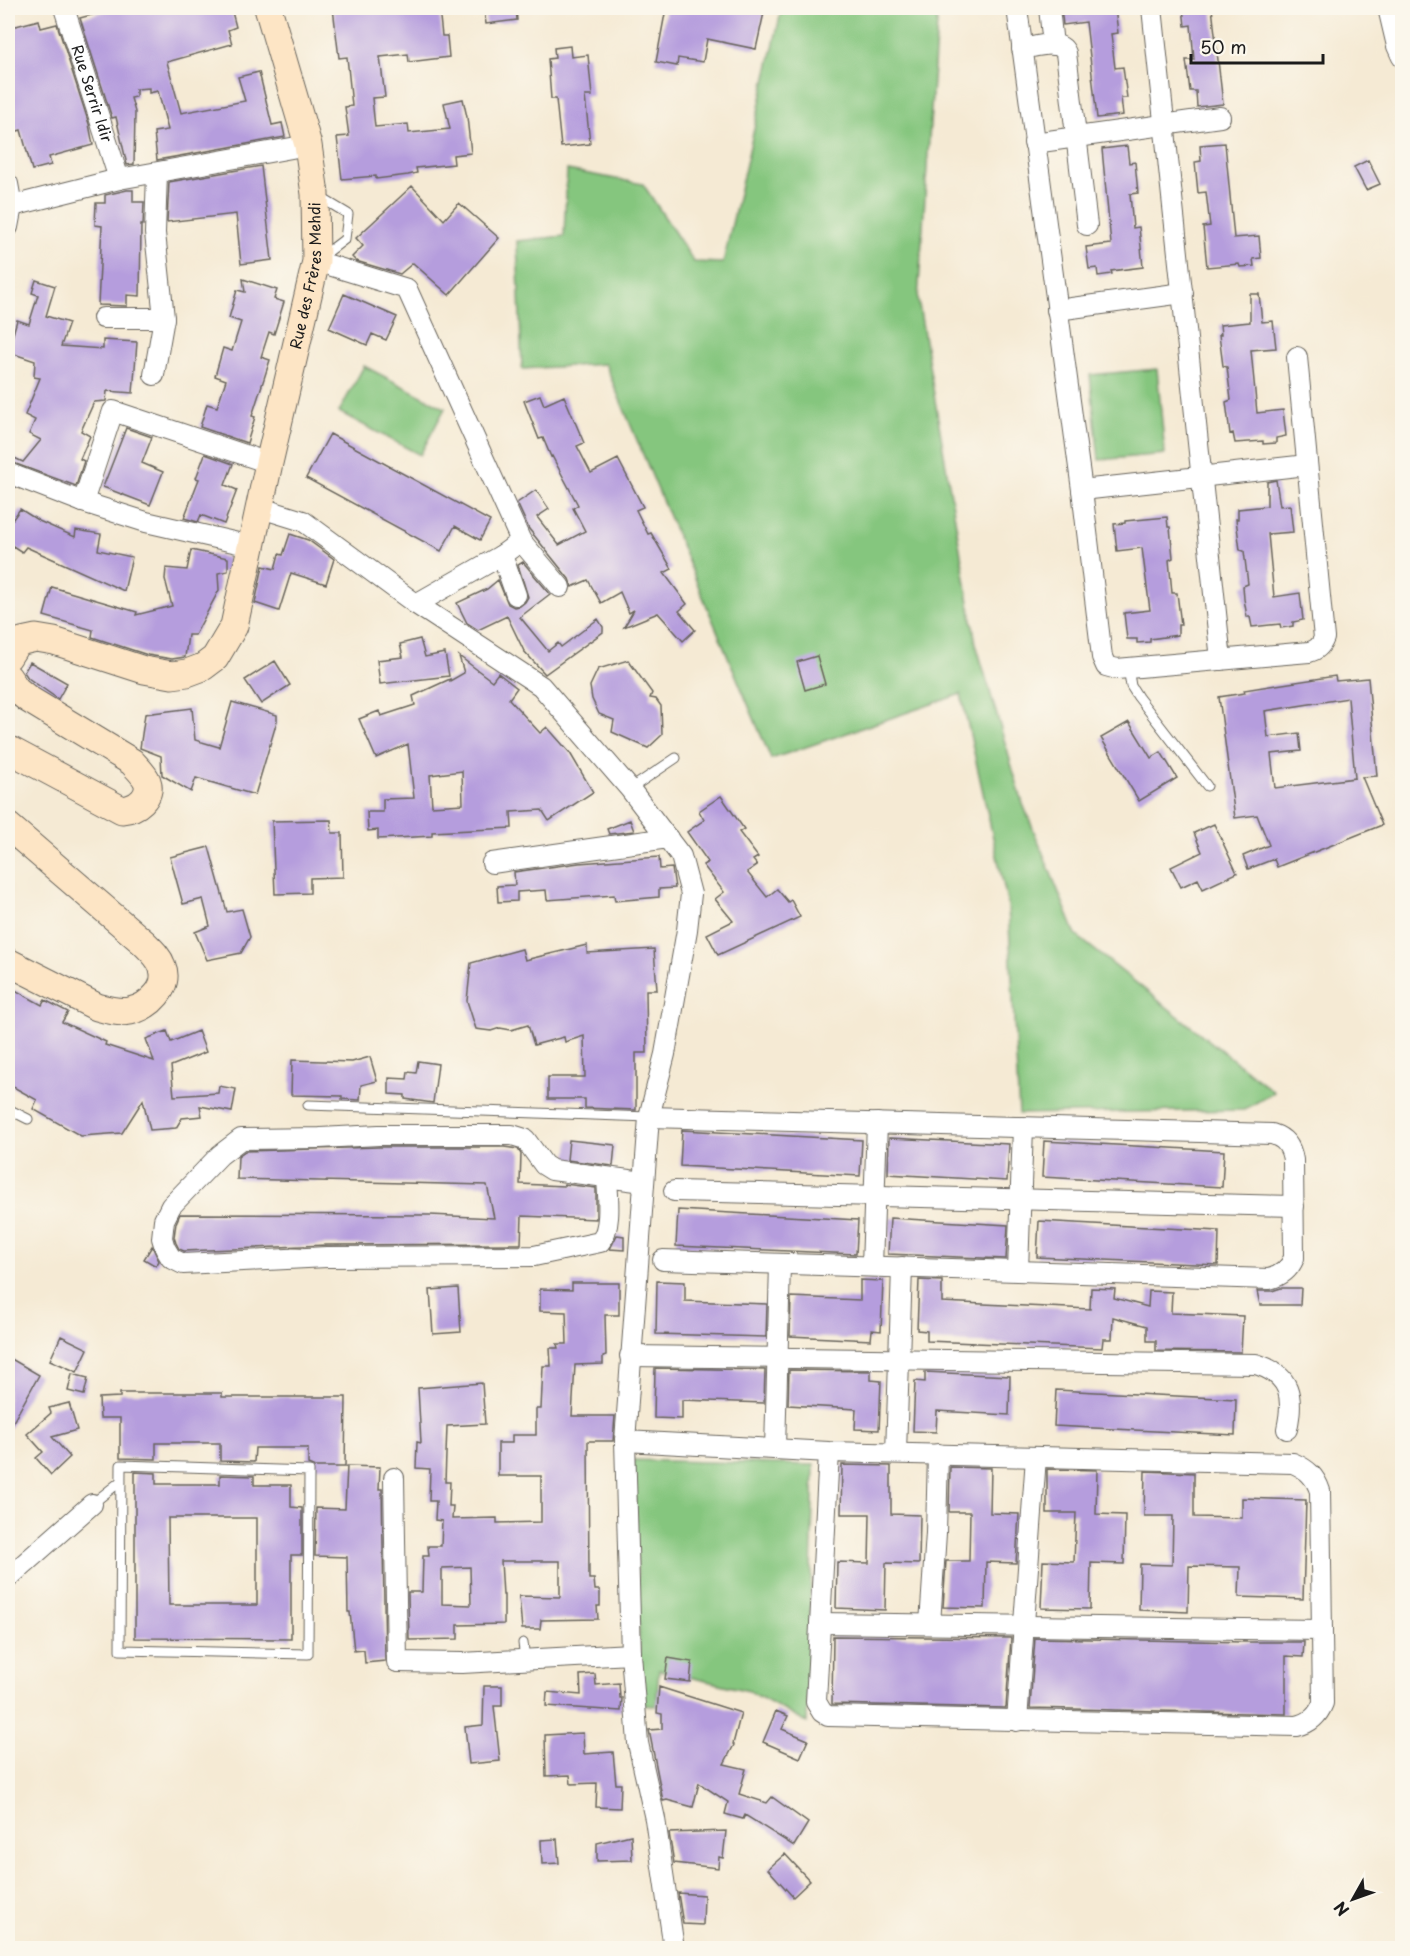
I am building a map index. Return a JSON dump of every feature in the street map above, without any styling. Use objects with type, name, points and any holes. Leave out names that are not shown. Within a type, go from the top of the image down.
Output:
[{"type":"main road","name":"Rue des Frères Mehdi","points":[[8,657],[15,645],[22,641],[36,639],[54,641],[144,670],[172,675],[187,673],[203,667],[215,658],[234,626],[316,261],[315,194],[308,145],[268,8]]},
{"type":"main road","points":[[8,678],[28,699],[132,762],[142,772],[148,789],[136,807],[116,809],[8,749]]},
{"type":"main road","points":[[8,825],[144,943],[163,966],[164,976],[161,988],[154,999],[141,1007],[128,1011],[113,1011],[97,1007],[8,962]]},
{"type":"street","name":"Rue Serrir Idir","points":[[64,8],[119,179]]},
{"type":"street","points":[[1017,8],[1103,662],[1110,669],[1309,652],[1319,648],[1322,643],[1324,638],[1297,357]]},
{"type":"street","points":[[1049,8],[1053,45]]},
{"type":"street","points":[[1152,8],[1221,660]]},
{"type":"street","points":[[1388,8],[1402,57]]},
{"type":"street","points":[[1022,49],[1058,44],[1064,47],[1087,225]]},
{"type":"street","points":[[1034,143],[1220,117]]},
{"type":"street","points":[[10,206],[119,179],[308,145]]},
{"type":"street","points":[[154,375],[164,318],[155,233],[157,173]]},
{"type":"street","points":[[8,184],[10,206],[8,227]]},
{"type":"street","points":[[316,261],[407,290],[521,541],[560,587]]},
{"type":"street","points":[[1057,310],[1183,293]]},
{"type":"street","points":[[103,318],[164,318]]},
{"type":"street","points":[[83,502],[113,411],[269,463]]},
{"type":"street","points":[[1082,490],[1307,465]]},
{"type":"street","points":[[8,473],[83,502],[146,522],[251,546]]},
{"type":"street","points":[[261,508],[303,521],[416,603],[541,686],[630,789],[681,856],[691,894],[687,930],[665,1054],[649,1117],[625,1442],[632,1654],[638,1743],[655,1819],[674,1948]]},
{"type":"street","points":[[416,603],[502,555],[521,541]]},
{"type":"street","points":[[502,555],[516,595]]},
{"type":"street","points":[[492,863],[668,838]]},
{"type":"street","points":[[649,1117],[1272,1134],[1285,1141],[1292,1153],[1294,1258],[1287,1270],[1269,1279],[663,1260]]},
{"type":"street","points":[[872,1266],[878,1123]]},
{"type":"street","points":[[1018,1271],[1023,1127]]},
{"type":"street","points":[[607,1179],[607,1222],[603,1239],[600,1242],[534,1256],[327,1257],[183,1264],[171,1258],[162,1238],[164,1220],[171,1206],[220,1155],[241,1139],[379,1135],[512,1135],[525,1139],[544,1165],[552,1170],[607,1179],[644,1182]]},
{"type":"street","points":[[674,1191],[1294,1206]]},
{"type":"street","points":[[775,1449],[780,1263]]},
{"type":"street","points":[[896,1453],[902,1267]]},
{"type":"street","points":[[630,1356],[1256,1364],[1273,1371],[1280,1377],[1288,1391],[1292,1408],[1287,1429]]},
{"type":"street","points":[[625,1442],[829,1452],[1293,1463],[1301,1466],[1313,1476],[1320,1491],[1323,1703],[1316,1716],[1304,1724],[1017,1721],[828,1716],[822,1712],[816,1702],[829,1452]]},
{"type":"street","points":[[930,1624],[938,1454]]},
{"type":"street","points":[[1017,1721],[1036,1456]]},
{"type":"street","points":[[394,1478],[397,1662],[462,1663],[524,1651],[632,1654]]},
{"type":"street","points":[[8,1578],[92,1504]]},
{"type":"street","points":[[820,1623],[1322,1630]]},
{"type":"lane","points":[[1128,668],[1131,686],[1138,697],[1207,786]]},
{"type":"lane","points":[[630,789],[675,758]]},
{"type":"lane","points":[[308,1105],[649,1117]]},
{"type":"lane","points":[[8,1109],[28,1119]]},
{"type":"lane","points":[[121,1465],[309,1471],[308,1654],[120,1650],[121,1481],[121,1465]]},
{"type":"lane","points":[[92,1504],[121,1481]]},
{"type":"green space","points":[[782,8],[938,8],[918,299],[976,644],[1023,804],[1076,935],[1274,1092],[1244,1110],[1019,1114],[1008,905],[961,694],[771,759],[605,364],[522,369],[517,241],[564,236],[567,170],[643,184],[694,262],[723,263]]},
{"type":"green space","points":[[364,366],[445,408],[420,455],[339,412]]},
{"type":"green space","points":[[1157,369],[1165,454],[1099,460],[1090,375]]},
{"type":"green space","points":[[634,1460],[814,1465],[807,1723],[749,1691],[659,1670],[656,1706],[641,1705]]},
{"type":"building","points":[[117,8],[231,8],[236,27],[228,30],[232,44],[167,62],[181,113],[245,101],[238,77],[259,72],[272,125],[282,123],[285,137],[157,160],[154,132],[168,130],[158,91],[149,93],[149,88],[136,89],[136,97],[131,98],[135,112],[134,164],[127,165],[116,117],[112,118],[80,18]]},
{"type":"building","points":[[333,8],[439,8],[442,36],[447,36],[449,57],[409,62],[408,54],[380,57],[385,97],[372,98],[375,127],[408,124],[409,133],[450,129],[444,103],[463,99],[471,153],[453,155],[454,164],[416,168],[417,173],[408,175],[376,179],[376,176],[342,179],[337,137],[349,136],[345,107],[352,106],[347,57],[339,58]]},
{"type":"building","points":[[484,8],[516,8],[517,20],[486,24]]},
{"type":"building","points":[[666,8],[765,8],[756,49],[707,39],[703,62],[678,58],[677,66],[656,62]]},
{"type":"building","points":[[1061,8],[1115,8],[1118,33],[1111,34],[1115,68],[1123,67],[1127,98],[1121,98],[1123,115],[1097,118],[1086,22],[1063,25]]},
{"type":"building","points":[[1183,8],[1212,8],[1223,104],[1197,107],[1196,91],[1190,91],[1186,60],[1194,60],[1191,25],[1185,26]]},
{"type":"building","points":[[39,20],[41,28],[57,24],[89,124],[93,145],[49,157],[51,165],[32,170],[21,130],[14,132],[8,109],[8,99],[11,98],[8,86],[8,28]]},
{"type":"building","points":[[570,46],[571,57],[588,55],[592,96],[585,96],[590,144],[561,147],[556,99],[551,99],[548,59],[555,58],[554,48]]},
{"type":"building","points":[[1225,143],[1234,238],[1259,236],[1261,258],[1253,259],[1254,266],[1240,267],[1239,264],[1207,267],[1203,227],[1210,226],[1206,192],[1198,193],[1195,162],[1201,161],[1200,145]]},
{"type":"building","points":[[1127,146],[1129,163],[1135,162],[1138,193],[1130,194],[1133,228],[1139,227],[1143,267],[1111,271],[1112,274],[1098,276],[1097,268],[1089,269],[1086,247],[1111,244],[1102,149]]},
{"type":"building","points":[[1368,160],[1380,184],[1366,190],[1354,167]]},
{"type":"building","points":[[261,166],[272,260],[241,264],[236,214],[167,222],[169,182]]},
{"type":"building","points":[[412,186],[444,220],[459,203],[499,238],[449,295],[413,263],[400,274],[356,261],[352,257],[363,246],[356,238]]},
{"type":"building","points":[[133,190],[133,202],[144,202],[143,225],[141,225],[140,296],[127,295],[127,306],[98,305],[102,226],[95,225],[96,203],[105,203],[105,195]]},
{"type":"building","points":[[243,279],[277,290],[274,299],[284,302],[274,334],[269,332],[261,357],[270,360],[252,416],[255,417],[247,443],[200,427],[207,404],[217,407],[226,380],[215,376],[223,348],[232,351],[241,322],[229,318],[237,290],[245,292]]},
{"type":"building","points":[[36,280],[55,286],[46,316],[69,323],[61,346],[103,349],[103,340],[137,342],[133,393],[107,391],[106,401],[94,402],[81,431],[90,436],[80,459],[84,461],[76,486],[8,461],[8,455],[23,462],[41,440],[29,434],[35,420],[25,415],[40,378],[34,377],[35,361],[8,352],[17,320],[29,324],[38,295],[32,293]]},
{"type":"building","points":[[344,294],[397,317],[386,340],[372,334],[367,345],[329,328]]},
{"type":"building","points":[[1250,294],[1259,294],[1262,322],[1273,321],[1276,348],[1251,350],[1257,413],[1283,410],[1286,436],[1276,438],[1276,443],[1263,444],[1263,441],[1235,443],[1233,433],[1230,434],[1226,402],[1231,400],[1227,367],[1223,366],[1220,325],[1250,322]]},
{"type":"building","points":[[540,395],[544,405],[564,396],[584,443],[577,446],[591,473],[618,459],[643,507],[636,510],[648,534],[651,533],[672,569],[664,573],[687,604],[679,611],[695,630],[683,641],[658,613],[624,627],[634,610],[629,613],[620,592],[601,603],[588,580],[572,587],[569,579],[529,529],[517,503],[536,490],[549,509],[537,517],[559,545],[585,531],[573,508],[578,505],[543,438],[539,439],[524,401]]},
{"type":"building","points":[[126,428],[152,437],[142,463],[163,472],[150,505],[103,487]]},
{"type":"building","points":[[330,434],[490,521],[480,540],[455,526],[441,551],[306,478]]},
{"type":"building","points":[[205,454],[233,464],[225,485],[237,490],[224,524],[201,515],[198,522],[184,518],[199,479],[196,478]]},
{"type":"building","points":[[1276,480],[1280,506],[1290,505],[1293,532],[1268,534],[1274,597],[1300,593],[1303,620],[1293,622],[1293,626],[1281,628],[1280,624],[1252,627],[1250,617],[1247,617],[1244,599],[1243,586],[1248,584],[1244,551],[1240,550],[1236,519],[1238,519],[1238,509],[1267,506],[1267,482]]},
{"type":"building","points":[[20,509],[39,521],[75,537],[76,530],[101,534],[98,550],[132,557],[124,591],[26,547],[22,552],[8,543],[8,515],[13,519]]},
{"type":"building","points":[[1167,517],[1173,558],[1169,560],[1172,593],[1177,593],[1181,625],[1178,625],[1178,635],[1137,643],[1137,639],[1127,639],[1124,613],[1150,610],[1142,548],[1117,551],[1114,524]]},
{"type":"building","points":[[290,534],[308,540],[334,559],[326,584],[291,573],[279,611],[255,603],[263,566],[275,569],[279,554],[283,555]]},
{"type":"building","points":[[191,550],[228,558],[228,571],[218,573],[219,590],[195,635],[188,635],[185,657],[172,659],[148,655],[92,637],[93,630],[44,616],[52,587],[137,612],[136,615],[172,606],[165,579],[166,568],[187,570]]},
{"type":"building","points":[[523,562],[550,594],[520,617],[548,651],[558,643],[561,647],[598,619],[603,627],[603,632],[545,674],[524,651],[507,616],[478,630],[467,623],[457,603],[487,589],[498,580],[508,604],[514,607],[520,606],[528,597],[518,565]]},
{"type":"building","points":[[420,639],[425,657],[445,653],[449,676],[380,684],[377,660],[403,657],[400,644]]},
{"type":"building","points":[[459,656],[492,681],[498,673],[517,688],[509,699],[540,733],[547,727],[570,753],[593,792],[549,821],[542,810],[511,812],[512,828],[432,832],[432,836],[378,839],[378,830],[368,831],[367,812],[383,812],[383,799],[414,798],[408,744],[376,758],[359,719],[379,711],[381,716],[415,705],[413,696],[464,673]],"holes":[[[462,771],[463,804],[432,806],[430,775]]]},
{"type":"building","points":[[817,656],[825,684],[805,690],[797,662]]},
{"type":"building","points":[[628,660],[652,693],[650,698],[656,699],[661,706],[662,735],[648,748],[612,732],[614,720],[599,714],[592,699],[590,686],[598,669]]},
{"type":"building","points":[[275,661],[290,685],[261,704],[245,680]]},
{"type":"building","points":[[30,662],[67,683],[58,699],[28,678],[24,672]]},
{"type":"building","points":[[1335,676],[1336,681],[1368,678],[1377,776],[1362,777],[1382,825],[1277,867],[1274,859],[1248,869],[1243,856],[1269,845],[1257,815],[1235,818],[1219,697],[1245,693],[1244,690]],"holes":[[[1348,698],[1355,778],[1275,788],[1271,754],[1301,751],[1299,733],[1268,737],[1265,711]]]},
{"type":"building","points":[[232,702],[277,715],[255,795],[196,778],[191,792],[162,775],[161,756],[140,748],[145,714],[192,708],[195,740],[219,747]]},
{"type":"building","points":[[1129,722],[1151,758],[1161,752],[1177,778],[1139,801],[1101,738]]},
{"type":"building","points":[[721,796],[744,829],[739,832],[758,857],[753,860],[757,865],[747,872],[767,897],[777,889],[788,902],[791,900],[800,917],[718,955],[707,934],[733,921],[715,899],[724,892],[703,865],[708,862],[687,832],[704,820],[699,811]]},
{"type":"building","points":[[331,820],[332,833],[342,833],[343,877],[310,878],[310,893],[275,894],[272,821]]},
{"type":"building","points":[[630,820],[634,831],[609,834],[607,829]]},
{"type":"building","points":[[1214,824],[1237,873],[1203,889],[1198,879],[1181,887],[1171,867],[1202,852],[1194,833]]},
{"type":"building","points":[[209,847],[227,912],[242,909],[250,937],[241,953],[207,960],[195,932],[210,926],[203,899],[183,904],[170,857]]},
{"type":"building","points":[[659,857],[660,869],[672,868],[675,888],[659,889],[659,897],[615,901],[614,895],[547,900],[546,890],[517,892],[517,901],[498,902],[497,886],[515,885],[514,872],[579,863]]},
{"type":"building","points":[[587,945],[587,953],[654,949],[657,990],[646,990],[647,1053],[636,1053],[636,1110],[585,1108],[585,1099],[548,1099],[548,1077],[585,1077],[584,1036],[565,1042],[564,1037],[534,1045],[528,1025],[511,1030],[476,1029],[467,1001],[471,963],[522,949],[525,960]]},
{"type":"building","points":[[15,990],[42,1005],[45,1000],[68,1012],[62,1022],[106,1042],[105,1045],[154,1061],[146,1039],[167,1031],[171,1042],[198,1031],[206,1052],[171,1066],[174,1096],[218,1093],[219,1086],[236,1089],[232,1112],[200,1106],[202,1116],[182,1118],[176,1128],[150,1130],[143,1100],[122,1133],[81,1136],[33,1109],[37,1100],[8,1084],[8,1004]]},
{"type":"building","points":[[370,1057],[377,1081],[361,1085],[360,1100],[342,1099],[342,1096],[291,1095],[292,1060],[352,1062]]},
{"type":"building","points":[[418,1061],[438,1064],[433,1103],[405,1099],[405,1095],[389,1094],[389,1078],[407,1079],[408,1072],[416,1073]]},
{"type":"building","points":[[682,1130],[862,1140],[860,1176],[680,1166]]},
{"type":"building","points":[[889,1138],[1009,1144],[1007,1181],[888,1174]]},
{"type":"building","points":[[569,1140],[615,1145],[613,1166],[567,1160]]},
{"type":"building","points":[[1044,1141],[1224,1151],[1222,1187],[1042,1177]]},
{"type":"building","points":[[379,1147],[518,1149],[521,1154],[520,1184],[564,1186],[564,1184],[596,1188],[596,1219],[522,1216],[521,1244],[327,1245],[184,1251],[179,1249],[176,1243],[174,1237],[180,1214],[430,1215],[494,1218],[487,1185],[237,1179],[238,1156],[245,1151]]},
{"type":"building","points":[[678,1210],[858,1220],[856,1254],[676,1246]]},
{"type":"building","points":[[890,1218],[1008,1225],[1006,1259],[888,1254]]},
{"type":"building","points":[[1039,1221],[1219,1231],[1218,1265],[1037,1257]]},
{"type":"building","points":[[617,1235],[624,1236],[624,1250],[610,1249]]},
{"type":"building","points":[[152,1246],[159,1261],[156,1266],[144,1259]]},
{"type":"building","points":[[860,1280],[883,1281],[881,1331],[872,1330],[871,1340],[790,1336],[791,1297],[860,1300]]},
{"type":"building","points":[[919,1280],[942,1281],[942,1302],[1090,1309],[1091,1288],[1115,1289],[1114,1298],[1148,1307],[1149,1291],[1172,1292],[1171,1313],[1243,1316],[1241,1352],[1156,1351],[1156,1341],[1147,1341],[1147,1326],[1113,1317],[1112,1339],[1103,1339],[1102,1348],[927,1341],[927,1331],[917,1330]]},
{"type":"building","points":[[657,1281],[685,1282],[685,1301],[767,1304],[766,1337],[656,1334]]},
{"type":"building","points":[[572,1283],[619,1283],[619,1315],[605,1315],[606,1355],[603,1356],[603,1364],[575,1365],[572,1416],[615,1416],[613,1441],[588,1441],[589,1579],[594,1579],[595,1590],[600,1590],[600,1606],[597,1606],[598,1619],[541,1620],[540,1629],[522,1629],[519,1596],[560,1597],[560,1561],[501,1561],[504,1624],[458,1625],[458,1639],[409,1640],[408,1592],[422,1592],[423,1556],[429,1556],[428,1546],[441,1546],[442,1521],[435,1520],[436,1501],[429,1501],[430,1469],[416,1468],[417,1442],[421,1443],[418,1388],[482,1383],[485,1424],[447,1426],[445,1482],[450,1482],[449,1506],[453,1506],[452,1519],[497,1518],[497,1523],[541,1522],[541,1476],[498,1476],[498,1443],[512,1443],[512,1435],[536,1435],[536,1409],[541,1409],[543,1366],[551,1366],[550,1348],[558,1348],[557,1344],[567,1344],[566,1312],[540,1311],[540,1289],[572,1290]],"holes":[[[470,1567],[471,1605],[442,1604],[442,1568]]]},
{"type":"building","points":[[458,1288],[461,1332],[433,1334],[430,1290]]},
{"type":"building","points":[[1281,1288],[1301,1288],[1300,1305],[1260,1305],[1257,1291],[1272,1291]]},
{"type":"building","points":[[61,1336],[88,1349],[77,1372],[50,1360]]},
{"type":"building","points":[[8,1357],[39,1375],[8,1431]]},
{"type":"building","points":[[655,1368],[765,1370],[764,1403],[682,1400],[682,1419],[654,1418]]},
{"type":"building","points":[[789,1370],[871,1371],[871,1380],[881,1381],[879,1430],[855,1429],[856,1409],[788,1405]]},
{"type":"building","points":[[925,1372],[1010,1376],[1009,1415],[937,1411],[936,1432],[913,1431],[915,1381],[925,1382]]},
{"type":"building","points":[[72,1374],[88,1378],[84,1395],[68,1391]]},
{"type":"building","points":[[1056,1390],[1236,1399],[1235,1435],[1054,1426]]},
{"type":"building","points":[[120,1393],[222,1393],[222,1397],[346,1397],[345,1467],[315,1467],[308,1464],[308,1448],[255,1448],[254,1462],[220,1461],[220,1443],[156,1443],[156,1459],[120,1458],[120,1418],[100,1418],[99,1398],[120,1397]]},
{"type":"building","points":[[69,1403],[77,1430],[52,1437],[70,1457],[51,1475],[36,1458],[43,1452],[27,1434],[51,1413],[49,1408]]},
{"type":"building","points":[[842,1465],[891,1466],[891,1514],[920,1515],[919,1564],[886,1563],[885,1610],[836,1608],[837,1562],[869,1563],[870,1514],[841,1514]]},
{"type":"building","points":[[347,1466],[380,1467],[385,1661],[365,1663],[364,1650],[354,1651],[350,1612],[348,1612],[347,1557],[315,1556],[316,1508],[345,1509]]},
{"type":"building","points":[[950,1467],[991,1468],[990,1513],[1019,1514],[1016,1563],[986,1562],[985,1608],[943,1607],[946,1561],[969,1561],[970,1512],[949,1512]]},
{"type":"building","points":[[1047,1469],[1097,1470],[1096,1514],[1125,1515],[1124,1564],[1091,1563],[1090,1609],[1041,1608],[1043,1561],[1074,1562],[1076,1513],[1047,1513]]},
{"type":"building","points":[[1145,1471],[1194,1473],[1194,1517],[1242,1518],[1242,1498],[1306,1500],[1303,1599],[1239,1597],[1240,1567],[1189,1566],[1188,1612],[1139,1610],[1140,1564],[1172,1565],[1173,1516],[1144,1516]]},
{"type":"building","points":[[135,1472],[156,1473],[156,1484],[220,1484],[220,1475],[254,1476],[254,1485],[291,1485],[291,1507],[302,1508],[302,1555],[291,1555],[291,1639],[135,1638]],"holes":[[[168,1518],[257,1518],[257,1605],[169,1605]]]},
{"type":"building","points":[[833,1636],[1011,1638],[1006,1708],[832,1704]]},
{"type":"building","points":[[1035,1638],[1304,1642],[1303,1657],[1286,1656],[1286,1714],[1030,1708]]},
{"type":"building","points":[[668,1658],[692,1662],[690,1682],[665,1679]]},
{"type":"building","points":[[595,1674],[596,1685],[619,1683],[620,1698],[622,1698],[621,1711],[546,1706],[547,1692],[581,1695],[580,1675]]},
{"type":"building","points":[[484,1686],[502,1686],[502,1706],[494,1706],[500,1761],[469,1764],[465,1727],[483,1725]]},
{"type":"building","points":[[659,1687],[741,1713],[734,1745],[724,1764],[746,1769],[739,1794],[767,1803],[772,1797],[808,1823],[794,1846],[745,1815],[743,1819],[725,1814],[728,1802],[699,1783],[693,1807],[663,1801],[649,1730],[662,1729],[662,1714],[657,1713]]},
{"type":"building","points":[[776,1711],[788,1716],[782,1729],[808,1740],[800,1758],[763,1742]]},
{"type":"building","points":[[583,1733],[584,1754],[613,1752],[616,1784],[621,1784],[620,1808],[596,1807],[597,1783],[571,1784],[570,1775],[546,1776],[545,1735]]},
{"type":"building","points":[[726,1831],[723,1858],[719,1857],[718,1868],[674,1863],[669,1833]]},
{"type":"building","points":[[631,1835],[632,1860],[597,1861],[597,1843]]},
{"type":"building","points":[[557,1839],[559,1863],[542,1864],[541,1840]]},
{"type":"building","points":[[785,1854],[810,1881],[793,1897],[768,1869]]},
{"type":"building","points":[[678,1893],[704,1895],[703,1925],[683,1924]]}]
